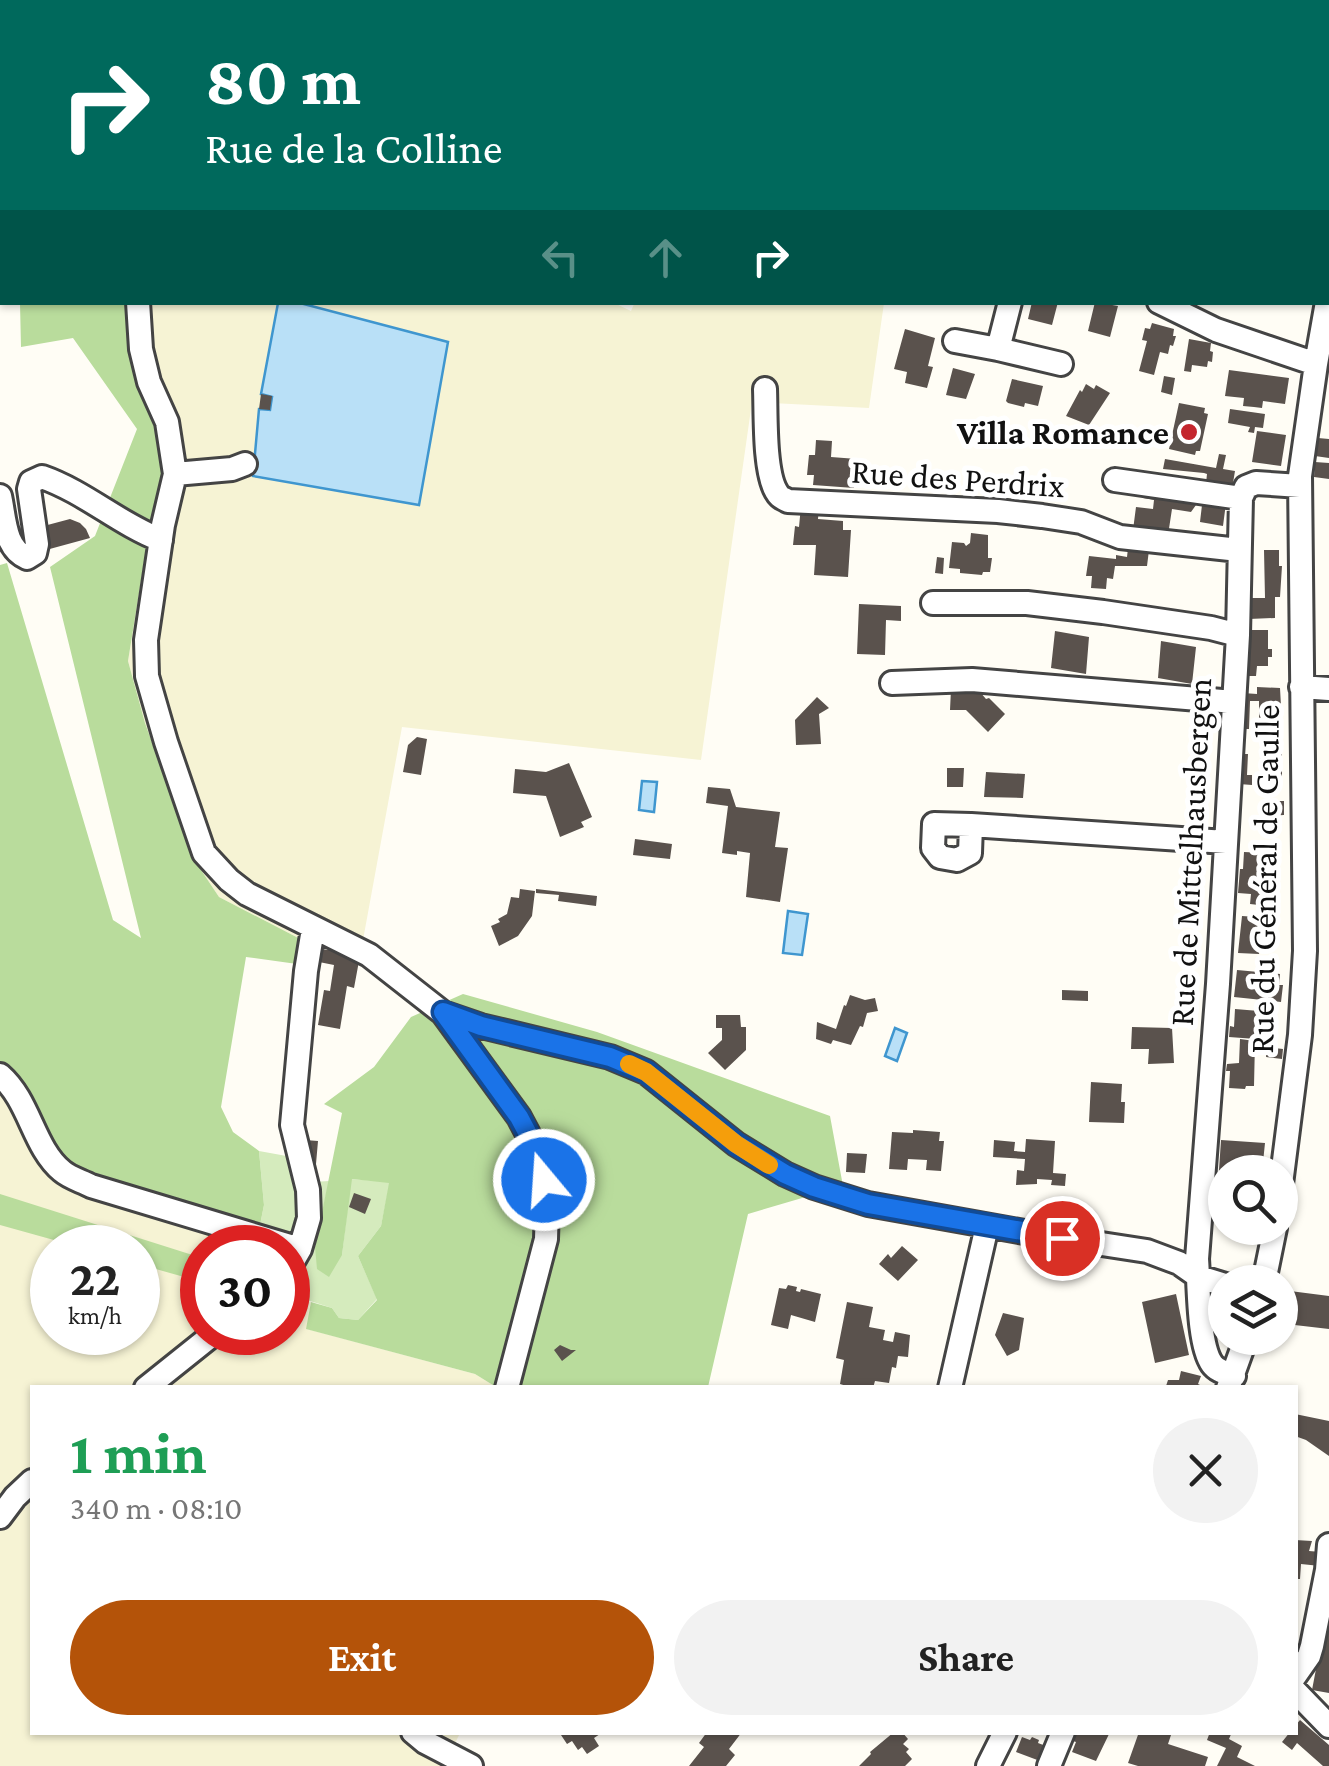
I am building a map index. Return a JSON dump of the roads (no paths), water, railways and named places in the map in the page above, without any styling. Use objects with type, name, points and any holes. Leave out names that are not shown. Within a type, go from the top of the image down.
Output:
[{"type":"street","points":[[138,305],[140,349],[149,382],[167,422],[175,474],[146,640],[147,676],[166,742],[204,853],[247,894],[369,955],[443,1012],[519,1117],[536,1149],[544,1180],[548,1224],[508,1385]]},
{"type":"street","points":[[998,349],[1009,305]]},
{"type":"street","points":[[1165,305],[1216,330],[1316,364]]},
{"type":"street","name":"Rue du Général de Gaulle","points":[[1285,1155],[1304,989],[1300,481],[1326,305]]},
{"type":"street","points":[[956,341],[1061,364]]},
{"type":"street","name":"Rue des Perdrix","points":[[765,389],[770,476],[781,498],[788,501],[1042,516],[1081,522],[1120,537],[1239,550]]},
{"type":"street","points":[[175,474],[232,469],[245,464]]},
{"type":"street","points":[[0,496],[10,546],[27,558],[35,554],[37,544],[28,488],[42,477],[134,530],[161,540]]},
{"type":"street","points":[[1115,480],[1241,498],[1246,487],[1256,482],[1300,481]]},
{"type":"street","name":"Rue de Mittelhausbergen","points":[[1232,1384],[1208,1356],[1200,1312],[1198,1250],[1238,636],[1241,498]]},
{"type":"street","points":[[934,603],[1027,603],[1211,628],[1238,636]]},
{"type":"street","points":[[892,683],[972,680],[1234,702]]},
{"type":"street","points":[[1301,687],[1329,689]]},
{"type":"street","points":[[971,825],[1226,842]]},
{"type":"street","points":[[307,1225],[309,1204],[292,1124],[313,929]]},
{"type":"street","points":[[443,1012],[481,1026],[610,1057],[646,1072],[736,1144],[814,1187],[868,1204],[1147,1251],[1208,1280]]},
{"type":"street","points":[[0,1075],[14,1088],[46,1151],[62,1171],[91,1186],[220,1225]]},
{"type":"street","points":[[951,1385],[987,1226]]},
{"type":"street","points":[[150,1385],[187,1355]]},
{"type":"street","points":[[1232,1384],[1241,1355]]},
{"type":"street","points":[[0,1516],[30,1483]]},
{"type":"street","points":[[1298,1672],[1312,1646],[1329,1544]]},
{"type":"street","points":[[1298,1694],[1329,1726]]},
{"type":"street","points":[[417,1735],[460,1764]]},
{"type":"street","points":[[988,1766],[1004,1735]]},
{"type":"street","points":[[1049,1766],[1062,1735]]},
{"type":"water","points":[[278,305],[308,305],[448,342],[419,505],[253,476],[259,409],[270,410],[272,397],[261,394]]},
{"type":"water","points":[[642,781],[657,782],[654,812],[639,810]]},
{"type":"water","points":[[788,911],[808,914],[802,955],[783,953]]},
{"type":"water","points":[[895,1028],[907,1033],[897,1061],[885,1056]]},
{"type":"place","name":"Villa Romance","points":[[1189,432]]}]
